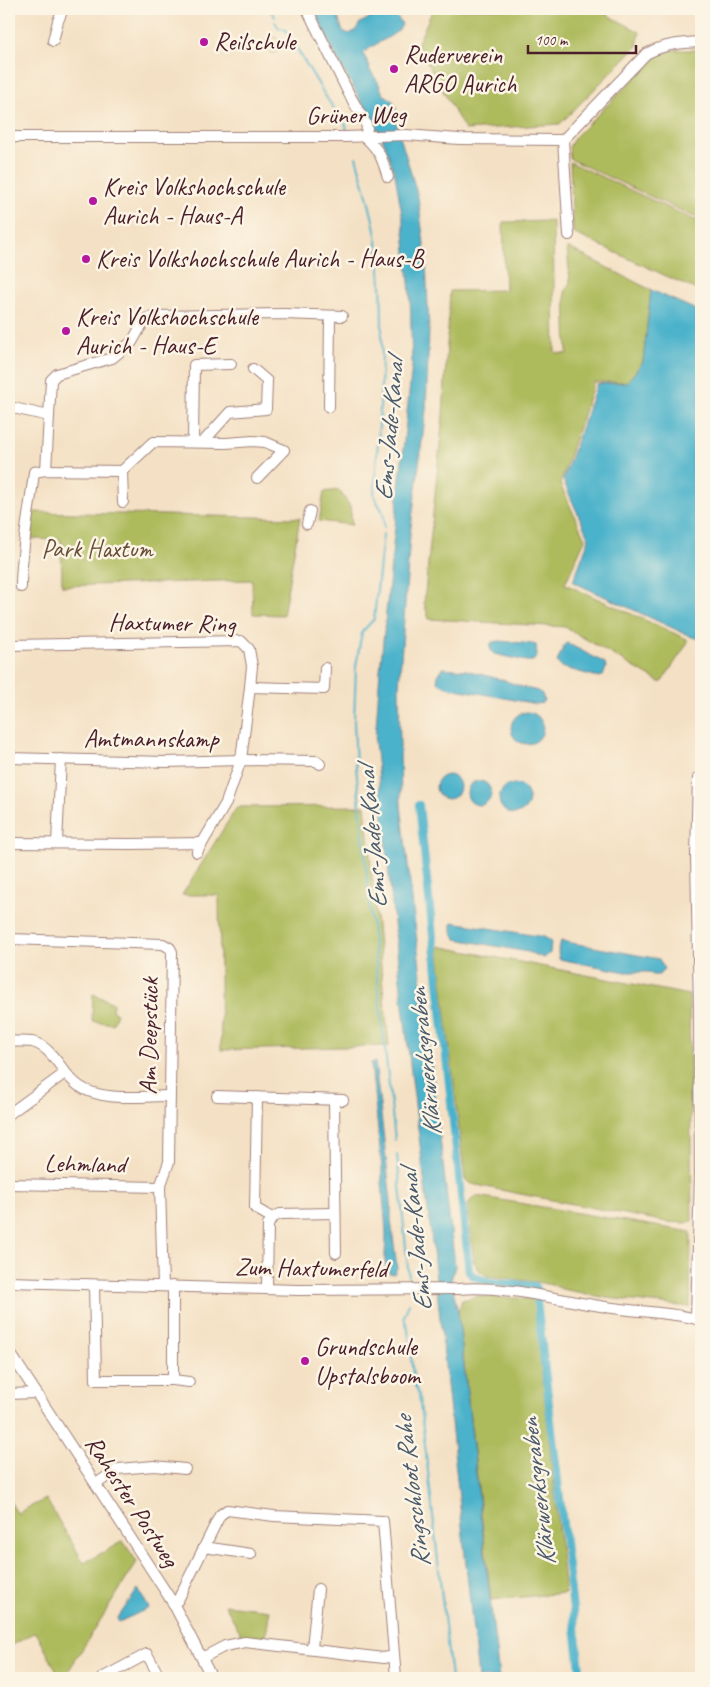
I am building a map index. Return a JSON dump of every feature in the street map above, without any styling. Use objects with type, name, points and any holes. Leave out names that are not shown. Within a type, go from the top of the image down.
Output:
[{"type":"street","points":[[53,42],[63,9]]},
{"type":"street","points":[[307,9],[366,124],[370,137],[381,154],[388,177]]},
{"type":"street","points":[[569,234],[563,140],[646,54],[658,47],[676,43],[701,42]]},
{"type":"street","name":"Grüner Weg","points":[[11,137],[370,137],[406,135],[459,139],[563,140]]},
{"type":"street","points":[[46,470],[51,380],[58,374],[112,358],[132,342],[145,319],[157,316],[283,314],[342,316]]},
{"type":"street","points":[[329,407],[330,316]]},
{"type":"street","points":[[198,442],[194,365],[231,364]]},
{"type":"street","points":[[198,442],[230,412],[266,410],[267,382],[253,369]]},
{"type":"street","points":[[9,407],[48,416]]},
{"type":"street","points":[[21,587],[21,558],[29,516],[34,472],[46,470],[122,471],[153,442],[253,441],[265,442],[284,450],[257,478]]},
{"type":"street","points":[[122,471],[123,502]]},
{"type":"street","points":[[307,524],[310,512]]},
{"type":"street","name":"Haxtumer Ring","points":[[9,645],[241,641],[249,649],[252,666],[241,760],[226,804],[197,852]]},
{"type":"street","points":[[250,687],[324,689],[326,668]]},
{"type":"street","name":"Amtmannskamp","points":[[9,758],[166,762],[241,760],[317,761],[320,764]]},
{"type":"street","name":"Amtmannskamp","points":[[57,843],[61,760]]},
{"type":"street","points":[[698,778],[696,856],[699,1008],[699,1320]]},
{"type":"street","points":[[9,843],[202,843]]},
{"type":"street","name":"Am Deepstück","points":[[9,939],[164,944],[172,952],[169,1162],[160,1187],[168,1286],[172,1380]]},
{"type":"street","points":[[9,1041],[32,1042],[44,1047],[65,1073],[79,1086],[95,1094],[111,1096],[169,1096]]},
{"type":"street","points":[[9,1114],[65,1073]]},
{"type":"street","points":[[217,1096],[338,1100],[335,1213],[336,1253]]},
{"type":"street","points":[[257,1097],[255,1208],[272,1218]]},
{"type":"street","name":"Lehmland","points":[[9,1184],[160,1187]]},
{"type":"street","points":[[267,1289],[268,1225],[272,1218],[280,1214],[335,1213]]},
{"type":"street","name":"Zum Haxtumerfeld","points":[[9,1282],[267,1289],[502,1289],[606,1307],[699,1320]]},
{"type":"street","points":[[94,1285],[96,1380],[172,1380],[189,1382]]},
{"type":"street","name":"Rahester Postweg","points":[[9,1351],[173,1603],[212,1678]]},
{"type":"street","points":[[9,1394],[36,1394]]},
{"type":"street","points":[[96,1484],[118,1469],[154,1466],[185,1469]]},
{"type":"street","points":[[173,1603],[178,1600],[220,1514],[227,1510],[274,1516],[383,1521],[396,1678]]},
{"type":"street","points":[[204,1547],[251,1554]]},
{"type":"street","points":[[312,1648],[318,1589]]},
{"type":"street","points":[[202,1658],[225,1646],[245,1642],[312,1648],[384,1658],[394,1656]]},
{"type":"street","points":[[102,1678],[147,1654],[160,1678]]},
{"type":"green space","points":[[433,9],[596,9],[640,32],[637,46],[560,124],[465,130],[417,45]]},
{"type":"green space","points":[[675,50],[701,50],[701,220],[570,159],[569,147],[575,137],[658,55]]},
{"type":"green space","points":[[570,162],[701,223],[701,292],[573,233]]},
{"type":"green space","points":[[553,221],[555,353],[567,354],[565,292],[570,282],[567,247],[651,290],[643,362],[627,382],[594,382],[560,484],[585,539],[565,584],[687,639],[687,644],[661,683],[565,627],[429,619],[424,603],[443,415],[450,291],[505,290],[503,222]]},
{"type":"green space","points":[[339,490],[350,506],[352,525],[319,521],[324,492]]},
{"type":"green space","name":"Park Haxtum","points":[[32,512],[300,518],[283,615],[253,614],[252,580],[62,586],[61,540],[32,539]]},
{"type":"green space","points":[[365,806],[389,1046],[221,1050],[219,895],[182,895],[237,807]]},
{"type":"green space","points":[[438,946],[689,995],[692,1221],[685,1223],[667,1222],[510,1192],[472,1184],[465,1180]]},
{"type":"green space","points":[[93,994],[113,1003],[112,1011],[117,1013],[113,1024],[92,1021]]},
{"type":"green space","points":[[477,1196],[691,1232],[690,1307],[606,1298],[562,1289],[553,1285],[487,1276],[479,1270],[474,1262],[468,1207],[470,1201]]},
{"type":"green space","points":[[478,1296],[533,1299],[535,1304],[565,1593],[491,1600],[458,1312],[462,1300]]},
{"type":"green space","points":[[46,1499],[84,1563],[123,1541],[137,1562],[64,1678],[60,1678],[36,1632],[9,1647],[9,1500],[17,1513]]},
{"type":"green space","points":[[225,1605],[270,1610],[265,1641],[244,1639]]},
{"type":"sand","points":[[273,37],[279,39],[281,45],[279,51],[273,53],[267,51],[265,45],[267,39]]},
{"type":"water","points":[[314,9],[335,9],[343,31],[349,34],[355,31],[360,23],[384,10],[394,15],[402,24],[391,36],[372,46],[363,54],[383,94],[391,99],[396,107],[395,119],[418,197],[426,260],[429,330],[426,410],[410,535],[399,687],[401,805],[455,1266],[451,1280],[458,1312],[499,1678],[478,1678],[433,1251],[402,998],[375,742],[380,670],[412,365],[410,292],[403,220],[395,174],[384,142],[335,55]]},
{"type":"water","points":[[651,290],[701,312],[701,639],[692,637],[573,582],[589,539],[563,480],[597,384],[627,382],[643,362]]},
{"type":"water","points":[[492,642],[536,645],[537,656],[533,661],[526,661],[494,654],[490,648],[491,644]]},
{"type":"water","points":[[567,643],[605,663],[606,668],[603,676],[598,677],[561,667],[557,662],[564,645]]},
{"type":"water","points":[[443,668],[466,670],[538,691],[542,694],[544,700],[542,703],[536,704],[446,687],[437,682],[438,675]]},
{"type":"water","points":[[527,712],[533,713],[538,717],[542,722],[542,734],[538,739],[533,743],[527,744],[521,743],[516,739],[512,734],[511,728],[512,722],[516,717],[521,713]]},
{"type":"water","points":[[448,775],[453,776],[459,782],[459,792],[453,798],[448,799],[443,798],[437,792],[436,787],[437,782],[443,776]]},
{"type":"water","points":[[479,781],[487,785],[491,793],[487,801],[479,805],[471,801],[467,793],[471,785]]},
{"type":"water","points":[[514,784],[525,788],[529,799],[525,810],[514,814],[503,810],[499,799],[503,788]]},
{"type":"water","points":[[452,922],[544,937],[551,941],[550,953],[544,958],[528,952],[456,939],[452,932]]},
{"type":"water","points":[[561,941],[659,959],[664,969],[659,975],[653,975],[648,972],[626,972],[559,959],[558,952]]},
{"type":"water","points":[[375,1062],[397,1268],[394,1274],[389,1273],[385,1261],[386,1229],[382,1168],[371,1063]]},
{"type":"water","points":[[138,1589],[149,1608],[119,1622],[117,1619]]},
{"type":"waterway","points":[[269,9],[275,17]]},
{"type":"waterway","points":[[275,22],[279,28],[285,29],[328,100],[346,125],[347,132]]},
{"type":"waterway","name":"Ems-Jade-Kanal","points":[[356,157],[373,220],[380,268],[382,364],[374,495],[383,512],[384,527]]},
{"type":"waterway","name":"Ems-Jade-Kanal","points":[[383,534],[374,619],[362,632],[356,666],[354,722],[356,767],[395,1140]]},
{"type":"waterway","name":"Klärwerksgraben","points":[[419,805],[469,1271],[473,1276],[480,1279],[535,1286],[536,1289]]},
{"type":"waterway","name":"Ems-Jade-Kanal","points":[[397,1155],[409,1279]]},
{"type":"waterway","name":"Klärwerksgraben","points":[[537,1301],[581,1678]]},
{"type":"waterway","name":"Ringschloot Rahe","points":[[409,1303],[404,1317],[408,1330],[414,1384],[419,1396],[451,1678]]},
{"type":"place","name":"Reilschule","points":[[204,42]]},
{"type":"place","name":"Ruderverein ARGO Aurich","points":[[394,69]]},
{"type":"place","name":"Kreis Volkshochschule Aurich - Haus-A","points":[[93,201]]},
{"type":"place","name":"Kreis Volkshochschule Aurich - Haus-B","points":[[86,259]]},
{"type":"place","name":"Kreis Volkshochschule Aurich - Haus-E","points":[[66,331]]},
{"type":"place","name":"Grundschule Upstalsboom","points":[[305,1361]]}]
